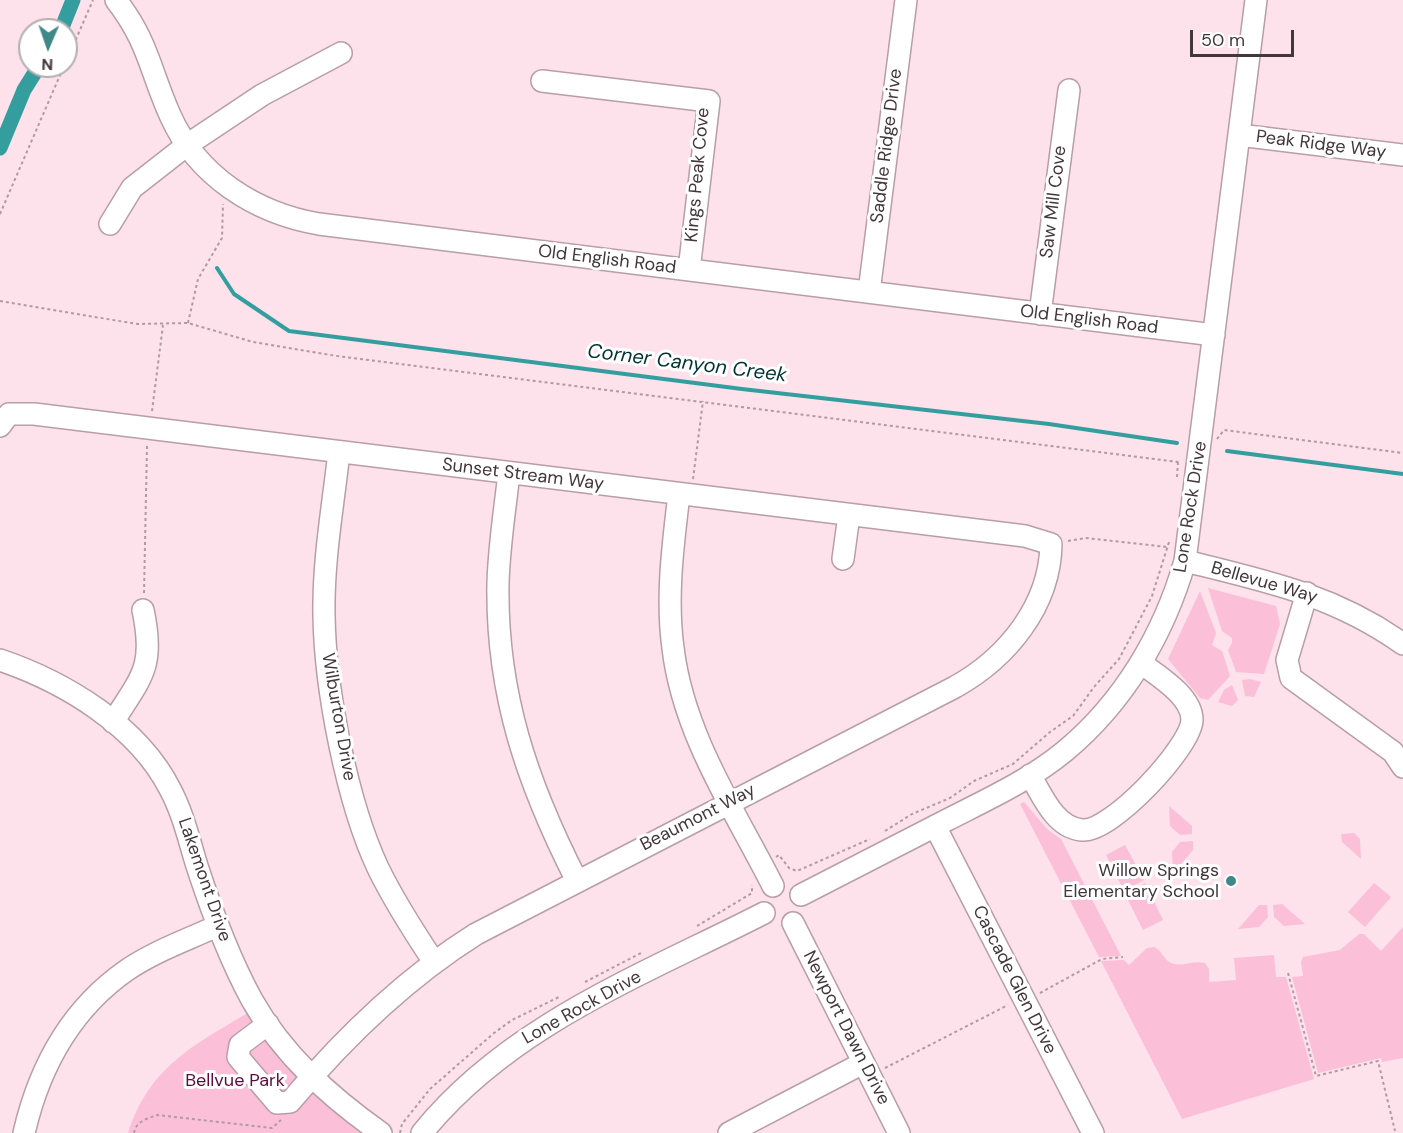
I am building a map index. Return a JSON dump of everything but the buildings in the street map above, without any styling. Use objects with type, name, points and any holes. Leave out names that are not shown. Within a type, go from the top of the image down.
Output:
[{"type":"street","name":"Old English Road","points":[[116,0],[145,45],[170,115],[187,146],[230,188],[257,205],[303,221],[1214,335]]},
{"type":"street","name":"Saddle Ridge Drive","points":[[869,292],[906,0]]},
{"type":"street","name":"Lone Rock Drive","points":[[801,894],[1030,775],[1058,756],[1083,734],[1115,699],[1141,663],[1163,622],[1185,561],[1256,0]]},
{"type":"street","points":[[110,224],[132,188],[187,146],[261,94],[341,53]]},
{"type":"street","name":"Kings Peak Cove","points":[[542,81],[709,102],[689,270]]},
{"type":"street","name":"Saw Mill Cove","points":[[1040,314],[1069,90]]},
{"type":"street","name":"Peak Ridge Way","points":[[1239,135],[1403,155]]},
{"type":"street","name":"Sunset Stream Way","points":[[0,426],[9,414],[34,414],[508,473],[686,486],[849,515],[1025,537],[1051,544]]},
{"type":"street","name":"Wilburton Drive","points":[[339,452],[324,589],[324,624],[330,685],[352,792],[367,840],[389,891],[434,962]]},
{"type":"street","points":[[508,473],[498,580],[500,643],[508,701],[533,788],[577,881]]},
{"type":"street","points":[[686,486],[670,577],[673,650],[691,719],[773,886]]},
{"type":"street","points":[[843,559],[849,515]]},
{"type":"street","name":"Beaumont Way","points":[[268,1024],[240,1045],[238,1057],[277,1104],[290,1102],[312,1077],[400,990],[434,962],[496,922],[955,687],[983,669],[1015,637],[1029,618],[1048,572],[1051,544]]},
{"type":"street","name":"Bellevue Way","points":[[1185,561],[1307,592],[1358,615],[1403,645]]},
{"type":"street","points":[[1307,592],[1287,660],[1291,678],[1393,752],[1403,767]]},
{"type":"street","points":[[113,722],[145,671],[150,648],[144,610]]},
{"type":"street","name":"Lakemont Drive","points":[[0,660],[51,682],[113,722],[152,759],[171,790],[218,926],[241,978],[268,1024],[312,1077],[332,1097],[381,1133]]},
{"type":"street","points":[[1030,775],[1051,811],[1067,825],[1083,831],[1101,826],[1137,797],[1189,733],[1192,719],[1188,704],[1141,663]]},
{"type":"street","name":"Cascade Glen Drive","points":[[935,826],[1093,1133]]},
{"type":"street","points":[[790,885],[801,894],[803,911],[793,923],[776,924],[764,913],[763,897],[773,886],[790,885]]},
{"type":"street","name":"Lone Rock Drive","points":[[412,1131],[480,1072],[538,1030],[764,913]]},
{"type":"street","name":"Newport Dawn Drive","points":[[793,923],[899,1133]]},
{"type":"street","points":[[24,1133],[30,1108],[50,1057],[80,1013],[127,970],[157,952],[218,926]]},
{"type":"street","points":[[729,1133],[863,1063]]},
{"type":"path","points":[[78,34],[93,0]]},
{"type":"path","points":[[0,214],[59,78]]},
{"type":"path","points":[[188,323],[198,279],[222,238],[223,206],[230,188]]},
{"type":"path","points":[[0,301],[126,322],[188,323],[241,339],[286,348],[1178,462],[1178,481]]},
{"type":"path","points":[[152,413],[163,324]]},
{"type":"path","points":[[686,486],[703,401]]},
{"type":"path","points":[[1224,430],[1403,453]]},
{"type":"path","points":[[144,610],[147,444]]},
{"type":"path","points":[[774,858],[780,855],[789,868],[797,871],[810,867],[856,843],[879,836],[912,814],[950,798],[974,781],[1013,764],[1050,732],[1073,716],[1094,687],[1119,659],[1152,596],[1170,536]]},
{"type":"path","points":[[1051,544],[1086,538],[1167,547]]},
{"type":"path","points":[[1040,993],[1102,958],[1123,957]]},
{"type":"path","points":[[1288,974],[1317,1076],[1378,1061],[1395,1131]]},
{"type":"path","points":[[885,1068],[1010,1004]]},
{"type":"path","points":[[134,1133],[135,1127],[142,1120],[157,1115],[272,1128],[286,1115]]},
{"type":"path","points":[[400,1133],[412,1131]]},
{"type":"green space","points":[[1208,588],[1276,606],[1280,624],[1264,674],[1236,672],[1228,650],[1232,638],[1222,631]]},
{"type":"green space","points":[[1200,591],[1216,633],[1212,645],[1222,651],[1230,676],[1208,700],[1200,698],[1168,659]]},
{"type":"green space","points":[[1250,679],[1261,682],[1254,697],[1245,696],[1242,680]]},
{"type":"green space","points":[[1232,685],[1238,700],[1232,706],[1218,702],[1224,690]]},
{"type":"green space","points":[[1024,802],[1048,830],[1061,839],[1121,956],[1099,957],[1020,804]]},
{"type":"green space","points":[[1169,806],[1192,826],[1192,834],[1180,835],[1170,826]]},
{"type":"green space","points":[[1354,833],[1360,839],[1361,859],[1342,842],[1341,834]]},
{"type":"green space","points":[[1193,841],[1193,850],[1173,873],[1172,852],[1180,842]]},
{"type":"green space","points":[[1125,845],[1144,880],[1124,891],[1106,855]]},
{"type":"green space","points":[[1145,883],[1163,920],[1143,930],[1125,894]]},
{"type":"green space","points":[[1374,883],[1391,897],[1365,927],[1348,912]]},
{"type":"green space","points":[[1282,904],[1305,924],[1284,926],[1274,917],[1273,905]]},
{"type":"green space","points":[[1259,905],[1267,905],[1268,917],[1259,927],[1238,929]]},
{"type":"green space","points":[[1403,927],[1403,1058],[1382,1062],[1381,1058],[1318,1073],[1292,977],[1303,976],[1301,962],[1303,957],[1340,950],[1359,934],[1364,934],[1381,951]]},
{"type":"green space","points":[[1154,947],[1174,964],[1205,963],[1209,969],[1209,982],[1236,980],[1234,958],[1274,955],[1276,977],[1286,977],[1314,1079],[1182,1119],[1101,961],[1124,960],[1129,965],[1147,948]]},
{"type":"green space","name":"Bellvue Park","points":[[249,1012],[365,1133],[128,1133],[137,1110],[161,1074],[192,1048]]},
{"type":"waterway","points":[[66,18],[73,0]]},
{"type":"waterway","points":[[0,148],[24,90],[32,78]]},
{"type":"waterway","name":"Corner Canyon Creek","points":[[217,268],[234,294],[289,331],[742,389],[1049,424],[1177,443]]},
{"type":"waterway","name":"Corner Canyon Creek","points":[[1227,451],[1403,474]]},
{"type":"place","name":"Willow Springs Elementary School","points":[[1231,881]]}]
